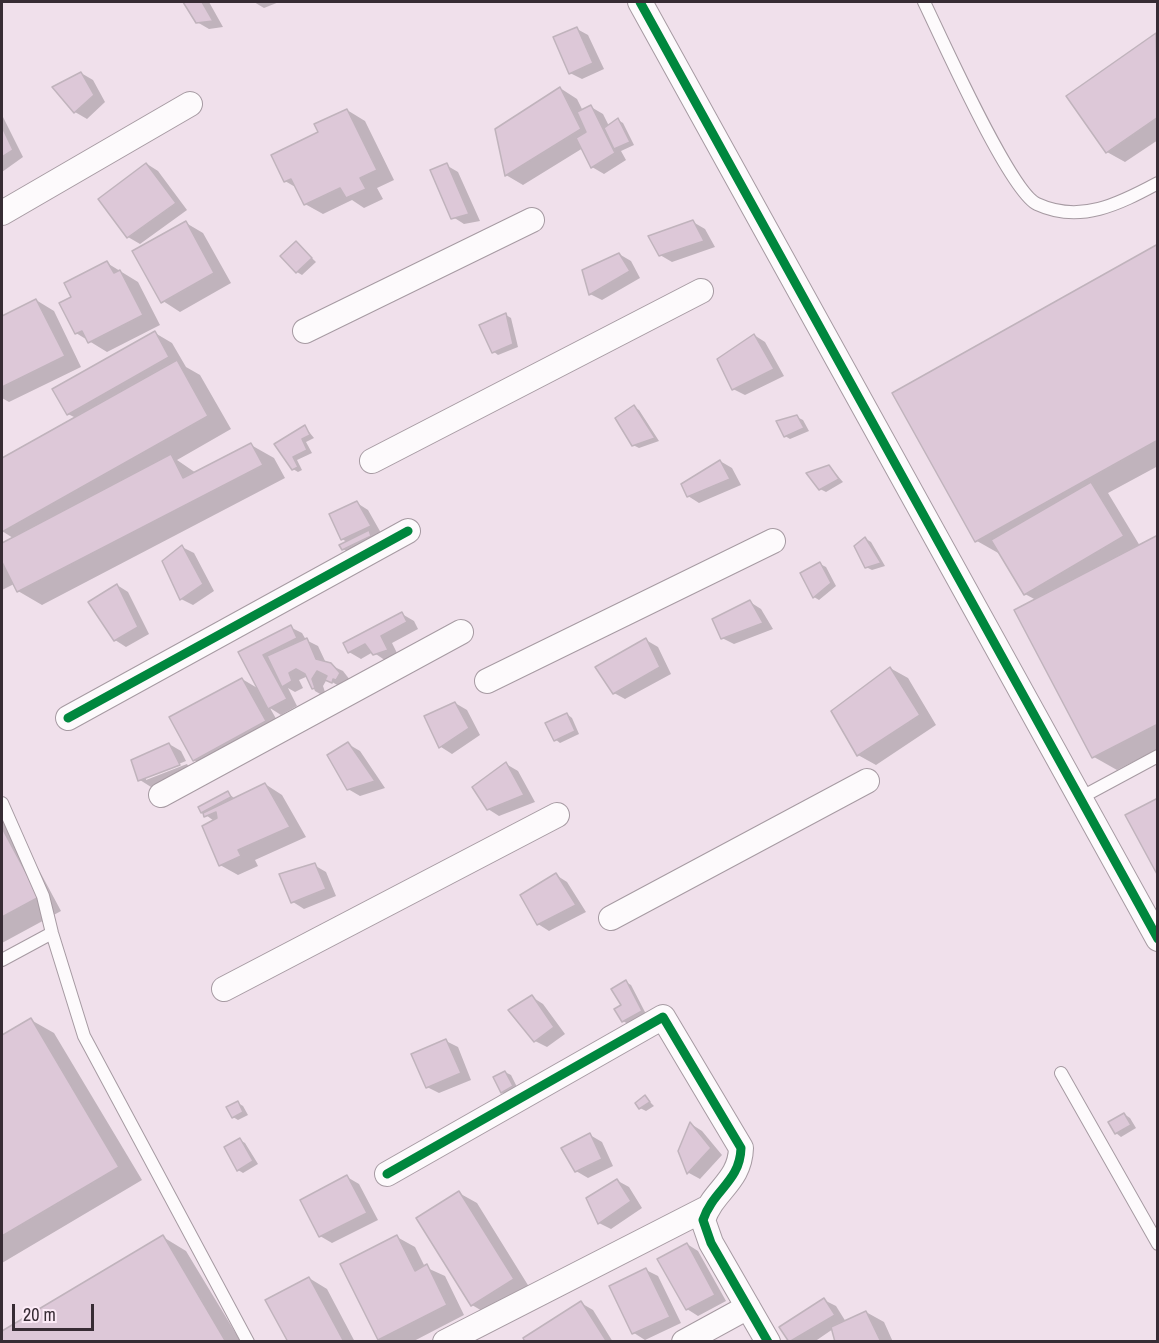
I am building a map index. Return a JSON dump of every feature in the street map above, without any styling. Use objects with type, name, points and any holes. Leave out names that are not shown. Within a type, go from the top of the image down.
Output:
[{"type":"street","points":[[640,2],[1158,939]]},
{"type":"street","points":[[2,213],[190,104]]},
{"type":"street","points":[[305,331],[532,220]]},
{"type":"street","points":[[372,461],[701,291]]},
{"type":"street","points":[[68,718],[408,531]]},
{"type":"street","points":[[487,681],[773,541]]},
{"type":"street","points":[[161,795],[461,632]]},
{"type":"street","points":[[611,918],[867,782]]},
{"type":"street","points":[[224,989],[557,815]]},
{"type":"street","points":[[387,1174],[663,1017],[741,1148],[741,1161],[736,1175],[707,1208],[445,1341]]},
{"type":"street","points":[[707,1208],[703,1220],[711,1243],[768,1341]]},
{"type":"street","points":[[684,1341],[748,1307]]},
{"type":"lane","points":[[924,2],[981,118],[1023,195],[1035,204],[1061,213],[1090,213],[1124,201],[1158,183]]},
{"type":"lane","points":[[1080,798],[1158,756]]},
{"type":"lane","points":[[2,803],[43,896],[84,1036],[248,1341]]},
{"type":"lane","points":[[2,960],[52,933]]},
{"type":"lane","points":[[1061,1073],[1158,1244]]},
{"type":"building","points":[[183,2],[202,2],[213,21],[196,23]]},
{"type":"building","points":[[577,27],[593,63],[569,74],[553,37]]},
{"type":"building","points":[[1156,33],[1158,117],[1106,153],[1066,96]]},
{"type":"building","points":[[81,72],[94,95],[74,113],[52,87]]},
{"type":"building","points":[[560,87],[581,129],[505,176],[495,129]]},
{"type":"building","points":[[591,105],[615,153],[591,168],[576,138],[586,132],[577,112]]},
{"type":"building","points":[[347,109],[377,170],[360,178],[366,189],[346,198],[340,188],[304,205],[291,179],[284,182],[271,155],[318,132],[314,124]]},
{"type":"building","points":[[618,118],[630,142],[614,149],[604,128]]},
{"type":"building","points":[[2,127],[13,150],[2,157]]},
{"type":"building","points":[[146,163],[176,203],[127,238],[98,199]]},
{"type":"building","points":[[447,163],[469,214],[451,219],[430,170]]},
{"type":"building","points":[[693,220],[704,241],[659,256],[648,236]]},
{"type":"building","points":[[186,221],[214,273],[161,303],[132,251]]},
{"type":"building","points":[[296,241],[312,258],[296,273],[280,256]]},
{"type":"building","points":[[1158,244],[1158,440],[975,542],[892,393]]},
{"type":"building","points":[[619,253],[630,271],[589,295],[582,270]]},
{"type":"building","points":[[107,261],[114,273],[120,270],[143,315],[88,343],[82,331],[75,334],[59,303],[71,297],[64,283]]},
{"type":"building","points":[[36,299],[65,356],[2,387],[2,316]]},
{"type":"building","points":[[506,313],[513,344],[492,353],[479,325]]},
{"type":"building","points":[[155,331],[169,357],[67,415],[52,389]]},
{"type":"building","points":[[754,334],[774,369],[732,390],[717,359]]},
{"type":"building","points":[[177,360],[208,416],[2,532],[2,458]]},
{"type":"building","points":[[634,405],[655,438],[632,446],[615,418]]},
{"type":"building","points":[[797,415],[804,428],[784,437],[776,421]]},
{"type":"building","points":[[305,425],[310,435],[302,439],[307,450],[293,457],[298,467],[292,470],[274,444]]},
{"type":"building","points":[[251,443],[263,465],[17,592],[2,562],[2,543],[171,454],[183,478]]},
{"type":"building","points":[[720,460],[730,479],[687,497],[681,484]]},
{"type":"building","points":[[829,465],[839,479],[819,490],[806,473]]},
{"type":"building","points":[[1091,482],[1124,536],[1024,595],[991,540]]},
{"type":"building","points":[[357,501],[371,526],[341,540],[329,514]]},
{"type":"building","points":[[369,530],[371,536],[342,550],[339,545]]},
{"type":"building","points":[[1158,535],[1158,724],[1092,758],[1014,610]]},
{"type":"building","points":[[865,537],[881,563],[865,568],[854,546]]},
{"type":"building","points":[[182,545],[203,584],[180,600],[162,561]]},
{"type":"building","points":[[820,562],[831,583],[813,598],[800,573]]},
{"type":"building","points":[[117,584],[138,627],[114,641],[88,602]]},
{"type":"building","points":[[750,600],[763,623],[721,639],[712,619]]},
{"type":"building","points":[[402,612],[407,622],[381,636],[388,650],[373,655],[365,644],[348,653],[343,643]]},
{"type":"building","points":[[291,625],[297,638],[263,655],[287,699],[268,709],[238,652]]},
{"type":"building","points":[[307,638],[316,659],[331,663],[340,673],[332,683],[325,680],[327,676],[317,671],[312,679],[315,688],[312,689],[305,674],[296,669],[289,673],[292,681],[282,687],[267,656]]},
{"type":"building","points":[[646,638],[660,667],[613,694],[595,667]]},
{"type":"building","points":[[890,667],[920,715],[857,756],[831,711]]},
{"type":"building","points":[[242,678],[266,721],[193,761],[169,717]]},
{"type":"building","points":[[455,702],[469,728],[439,748],[424,716]]},
{"type":"building","points":[[567,713],[575,731],[554,741],[545,723]]},
{"type":"building","points":[[348,742],[375,781],[347,790],[327,755]]},
{"type":"building","points":[[169,743],[180,765],[138,781],[131,760]]},
{"type":"building","points":[[506,762],[524,795],[487,810],[472,787]]},
{"type":"building","points":[[265,783],[290,827],[238,850],[241,856],[219,866],[202,826],[217,818],[216,812],[204,817],[203,813]]},
{"type":"building","points":[[228,791],[231,797],[201,813],[198,807]]},
{"type":"building","points":[[1158,798],[1158,876],[1125,815]]},
{"type":"building","points":[[2,828],[39,897],[2,917]]},
{"type":"building","points":[[315,863],[326,889],[291,903],[279,874]]},
{"type":"building","points":[[556,873],[576,905],[537,925],[520,895]]},
{"type":"building","points":[[626,980],[642,1011],[622,1022],[614,1009],[621,1005],[611,989]]},
{"type":"building","points":[[532,995],[554,1027],[534,1042],[508,1010]]},
{"type":"building","points":[[31,1018],[119,1167],[2,1236],[2,1035]]},
{"type":"building","points":[[446,1039],[461,1073],[426,1088],[411,1054]]},
{"type":"building","points":[[505,1071],[513,1086],[501,1093],[493,1077]]},
{"type":"building","points":[[645,1095],[650,1102],[639,1109],[635,1103]]},
{"type":"building","points":[[238,1101],[243,1112],[232,1118],[226,1107]]},
{"type":"building","points":[[1124,1113],[1131,1125],[1115,1134],[1108,1122]]},
{"type":"building","points":[[690,1122],[711,1148],[687,1174],[678,1151]]},
{"type":"building","points":[[590,1133],[602,1159],[575,1172],[561,1148]]},
{"type":"building","points":[[240,1138],[253,1161],[237,1171],[224,1147]]},
{"type":"building","points":[[347,1175],[367,1213],[319,1237],[300,1200]]},
{"type":"building","points":[[617,1179],[631,1201],[598,1224],[586,1198]]},
{"type":"building","points":[[459,1191],[514,1279],[471,1306],[416,1218]]},
{"type":"building","points":[[163,1235],[226,1342],[2,1342],[2,1331]]},
{"type":"building","points":[[397,1235],[415,1271],[427,1264],[447,1305],[378,1340],[340,1264]]},
{"type":"building","points":[[687,1243],[715,1295],[686,1310],[657,1259]]},
{"type":"building","points":[[646,1268],[670,1317],[632,1334],[609,1286]]},
{"type":"building","points":[[309,1277],[344,1342],[288,1342],[265,1300]]},
{"type":"building","points":[[824,1298],[835,1315],[789,1342],[779,1327]]},
{"type":"building","points":[[581,1301],[607,1342],[525,1342],[523,1338]]},
{"type":"building","points":[[866,1311],[881,1342],[835,1342],[831,1327]]},
{"type":"cycle path","points":[[640,2],[1158,939]]},
{"type":"cycle path","points":[[68,718],[408,531]]},
{"type":"cycle path","points":[[387,1174],[663,1017],[741,1148],[736,1169],[707,1210],[703,1220],[711,1243],[768,1342]]}]
